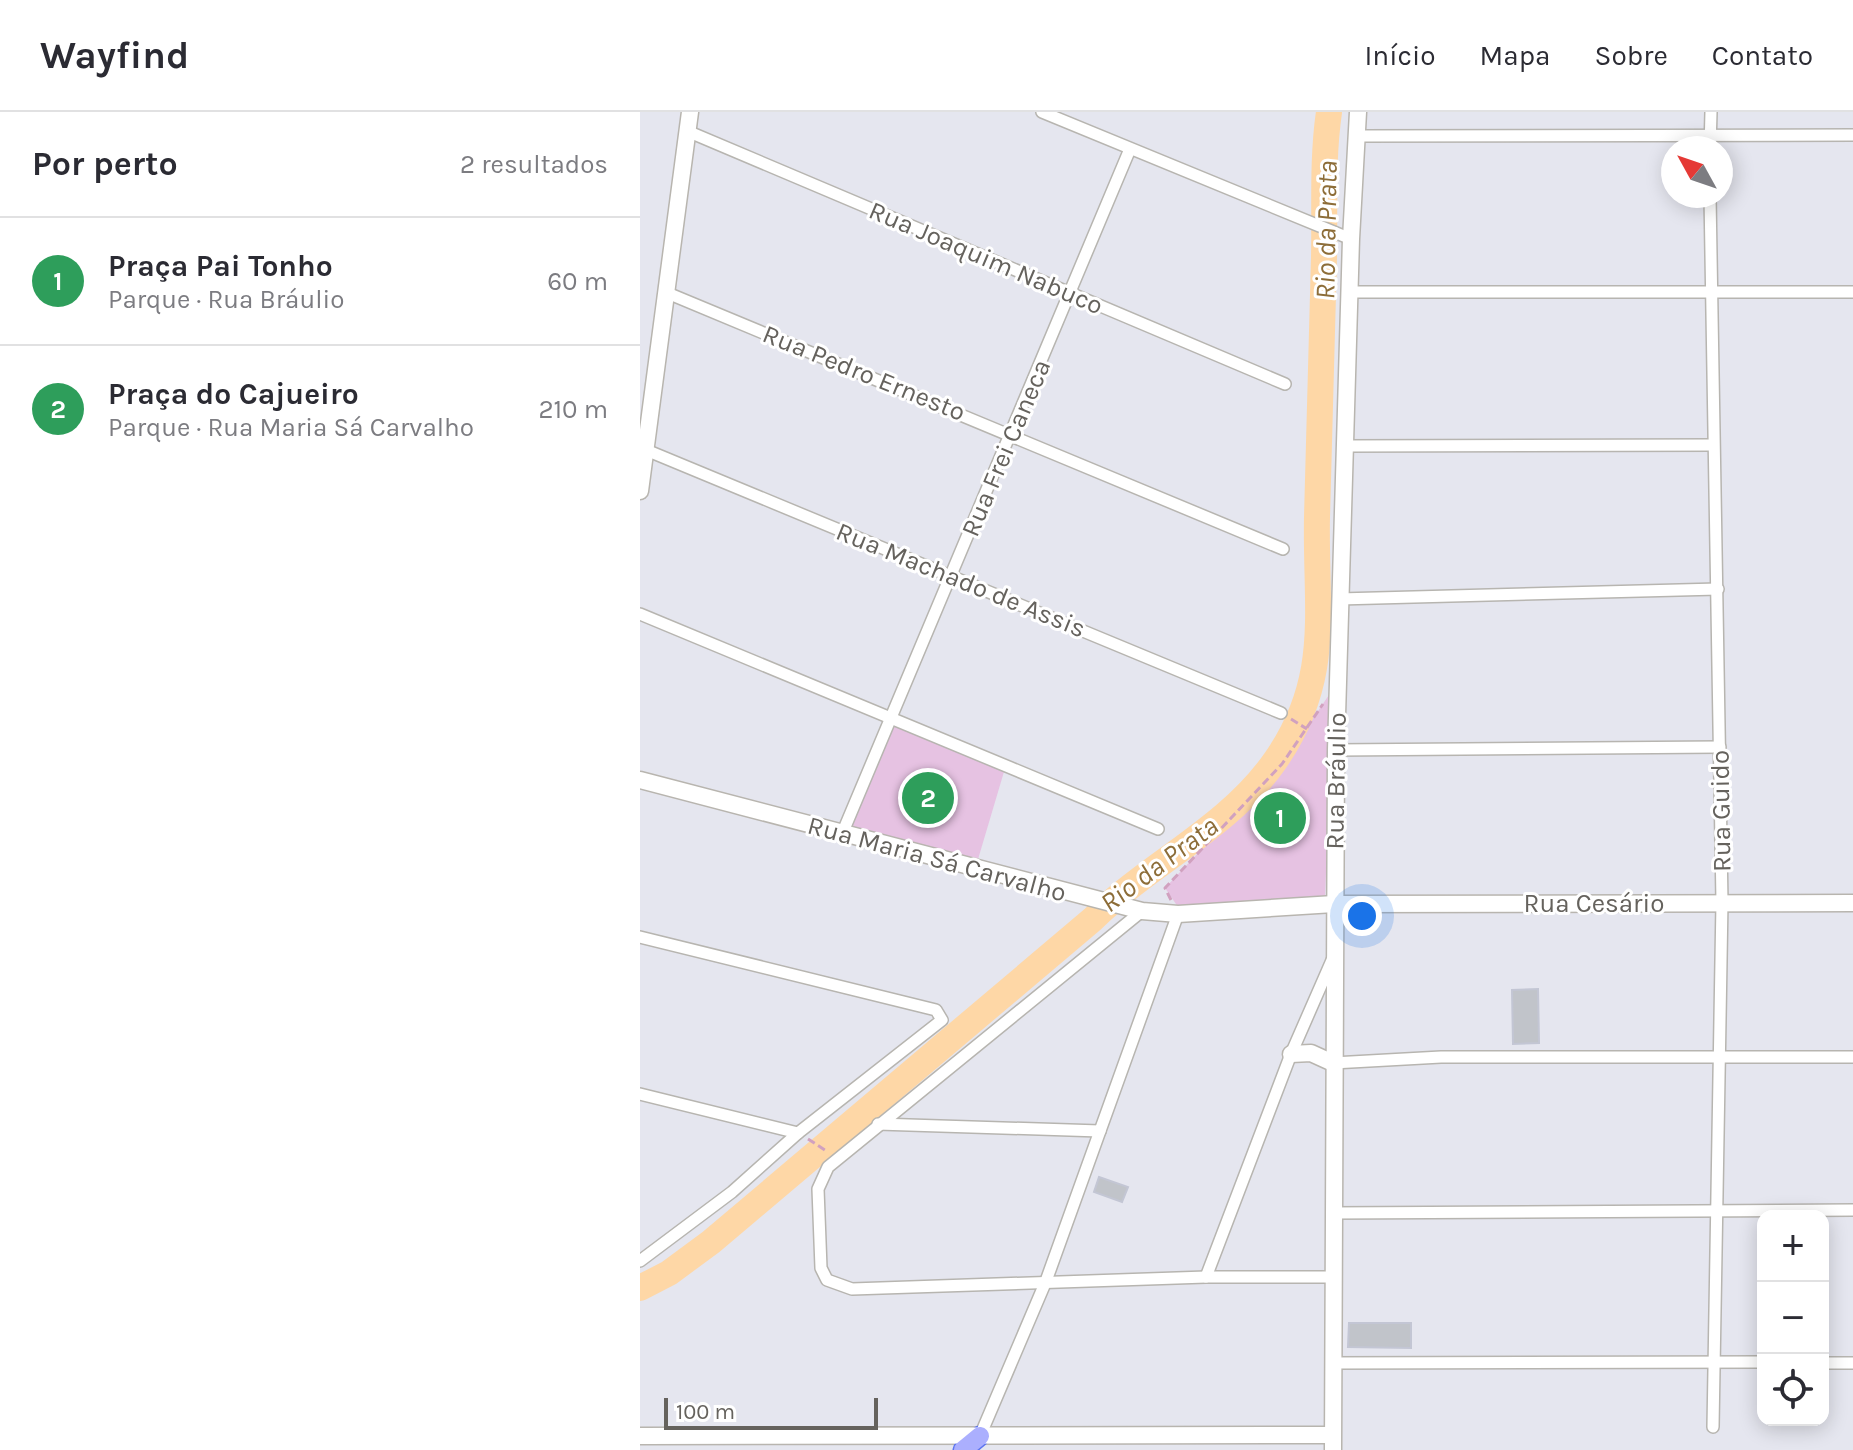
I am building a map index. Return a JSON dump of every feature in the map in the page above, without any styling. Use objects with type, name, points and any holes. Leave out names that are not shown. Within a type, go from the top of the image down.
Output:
[{"type":"main road","points":[[963,1450],[980,1436]]},
{"type":"street","points":[[640,491],[690,112]]},
{"type":"street","points":[[1042,112],[1351,239]]},
{"type":"street","name":"Rua Bráulio","points":[[1332,1442],[1336,750],[1351,239],[1358,112]]},
{"type":"street","points":[[1710,136],[1711,112]]},
{"type":"street","name":"Rua Joaquim Nabuco","points":[[687,131],[1285,384]]},
{"type":"street","points":[[1733,141],[1853,135]]},
{"type":"street","points":[[1357,136],[1661,141]]},
{"type":"street","name":"Rua Frei Caneca","points":[[842,834],[1130,149]]},
{"type":"street","name":"Rua Guido","points":[[1710,208],[1722,902],[1713,1427]]},
{"type":"street","name":"Rua Pedro Ernesto","points":[[665,292],[1283,549]]},
{"type":"street","points":[[1351,292],[1853,292]]},
{"type":"street","points":[[1345,446],[1713,445]]},
{"type":"street","name":"Rua Machado de Assis","points":[[643,450],[1282,714]]},
{"type":"street","points":[[1339,599],[1718,589]]},
{"type":"street","points":[[640,614],[1158,829]]},
{"type":"street","points":[[1336,750],[1720,747]]},
{"type":"street","name":"Rua Maria Sá Carvalho","points":[[640,780],[1123,908],[1178,914],[1334,904]]},
{"type":"street","name":"Rua Cesário","points":[[1334,904],[1853,903]]},
{"type":"street","points":[[1142,911],[838,1157],[821,1177],[818,1189],[821,1268],[827,1280],[852,1289],[1046,1281],[1331,1277]]},
{"type":"street","points":[[980,1436],[1046,1281],[1178,914]]},
{"type":"street","points":[[640,937],[936,1010],[942,1020],[934,1030],[732,1192],[640,1261]]},
{"type":"street","points":[[1206,1277],[1291,1054],[1334,954]]},
{"type":"street","points":[[1291,1054],[1311,1053],[1333,1063],[1441,1057],[1853,1057]]},
{"type":"street","points":[[640,1094],[801,1135]]},
{"type":"street","points":[[878,1124],[1100,1131]]},
{"type":"street","points":[[1332,1213],[1853,1210]]},
{"type":"street","points":[[1332,1363],[1757,1362]]},
{"type":"street","points":[[1829,1363],[1853,1363]]},
{"type":"street","points":[[640,1436],[980,1436],[1332,1442]]},
{"type":"path","points":[[1178,914],[1165,888],[1209,839],[1253,798],[1323,703]]},
{"type":"path","points":[[1282,714],[1305,728]]},
{"type":"path","points":[[801,1135],[830,1153]]},
{"type":"shaded area","points":[[1333,689],[1325,899],[1178,907],[1165,888],[1282,764]]},
{"type":"shaded area","points":[[892,718],[1006,765],[976,866],[846,832]]},
{"type":"building","points":[[1538,989],[1539,1043],[1513,1044],[1512,990]]},
{"type":"building","points":[[1099,1177],[1128,1187],[1122,1202],[1094,1192]]},
{"type":"building","points":[[1349,1323],[1411,1323],[1411,1348],[1348,1347]]},
{"type":"waterway","name":"Rio da Prata","points":[[640,1288],[669,1273],[711,1242],[1115,899],[1212,826],[1256,785],[1293,731],[1306,701],[1317,643],[1317,517],[1329,112]]},
{"type":"place","name":"Praça do Cajueiro","points":[[928,798]]},
{"type":"place","name":"Praça Pai Tonho","points":[[1280,818]]}]
